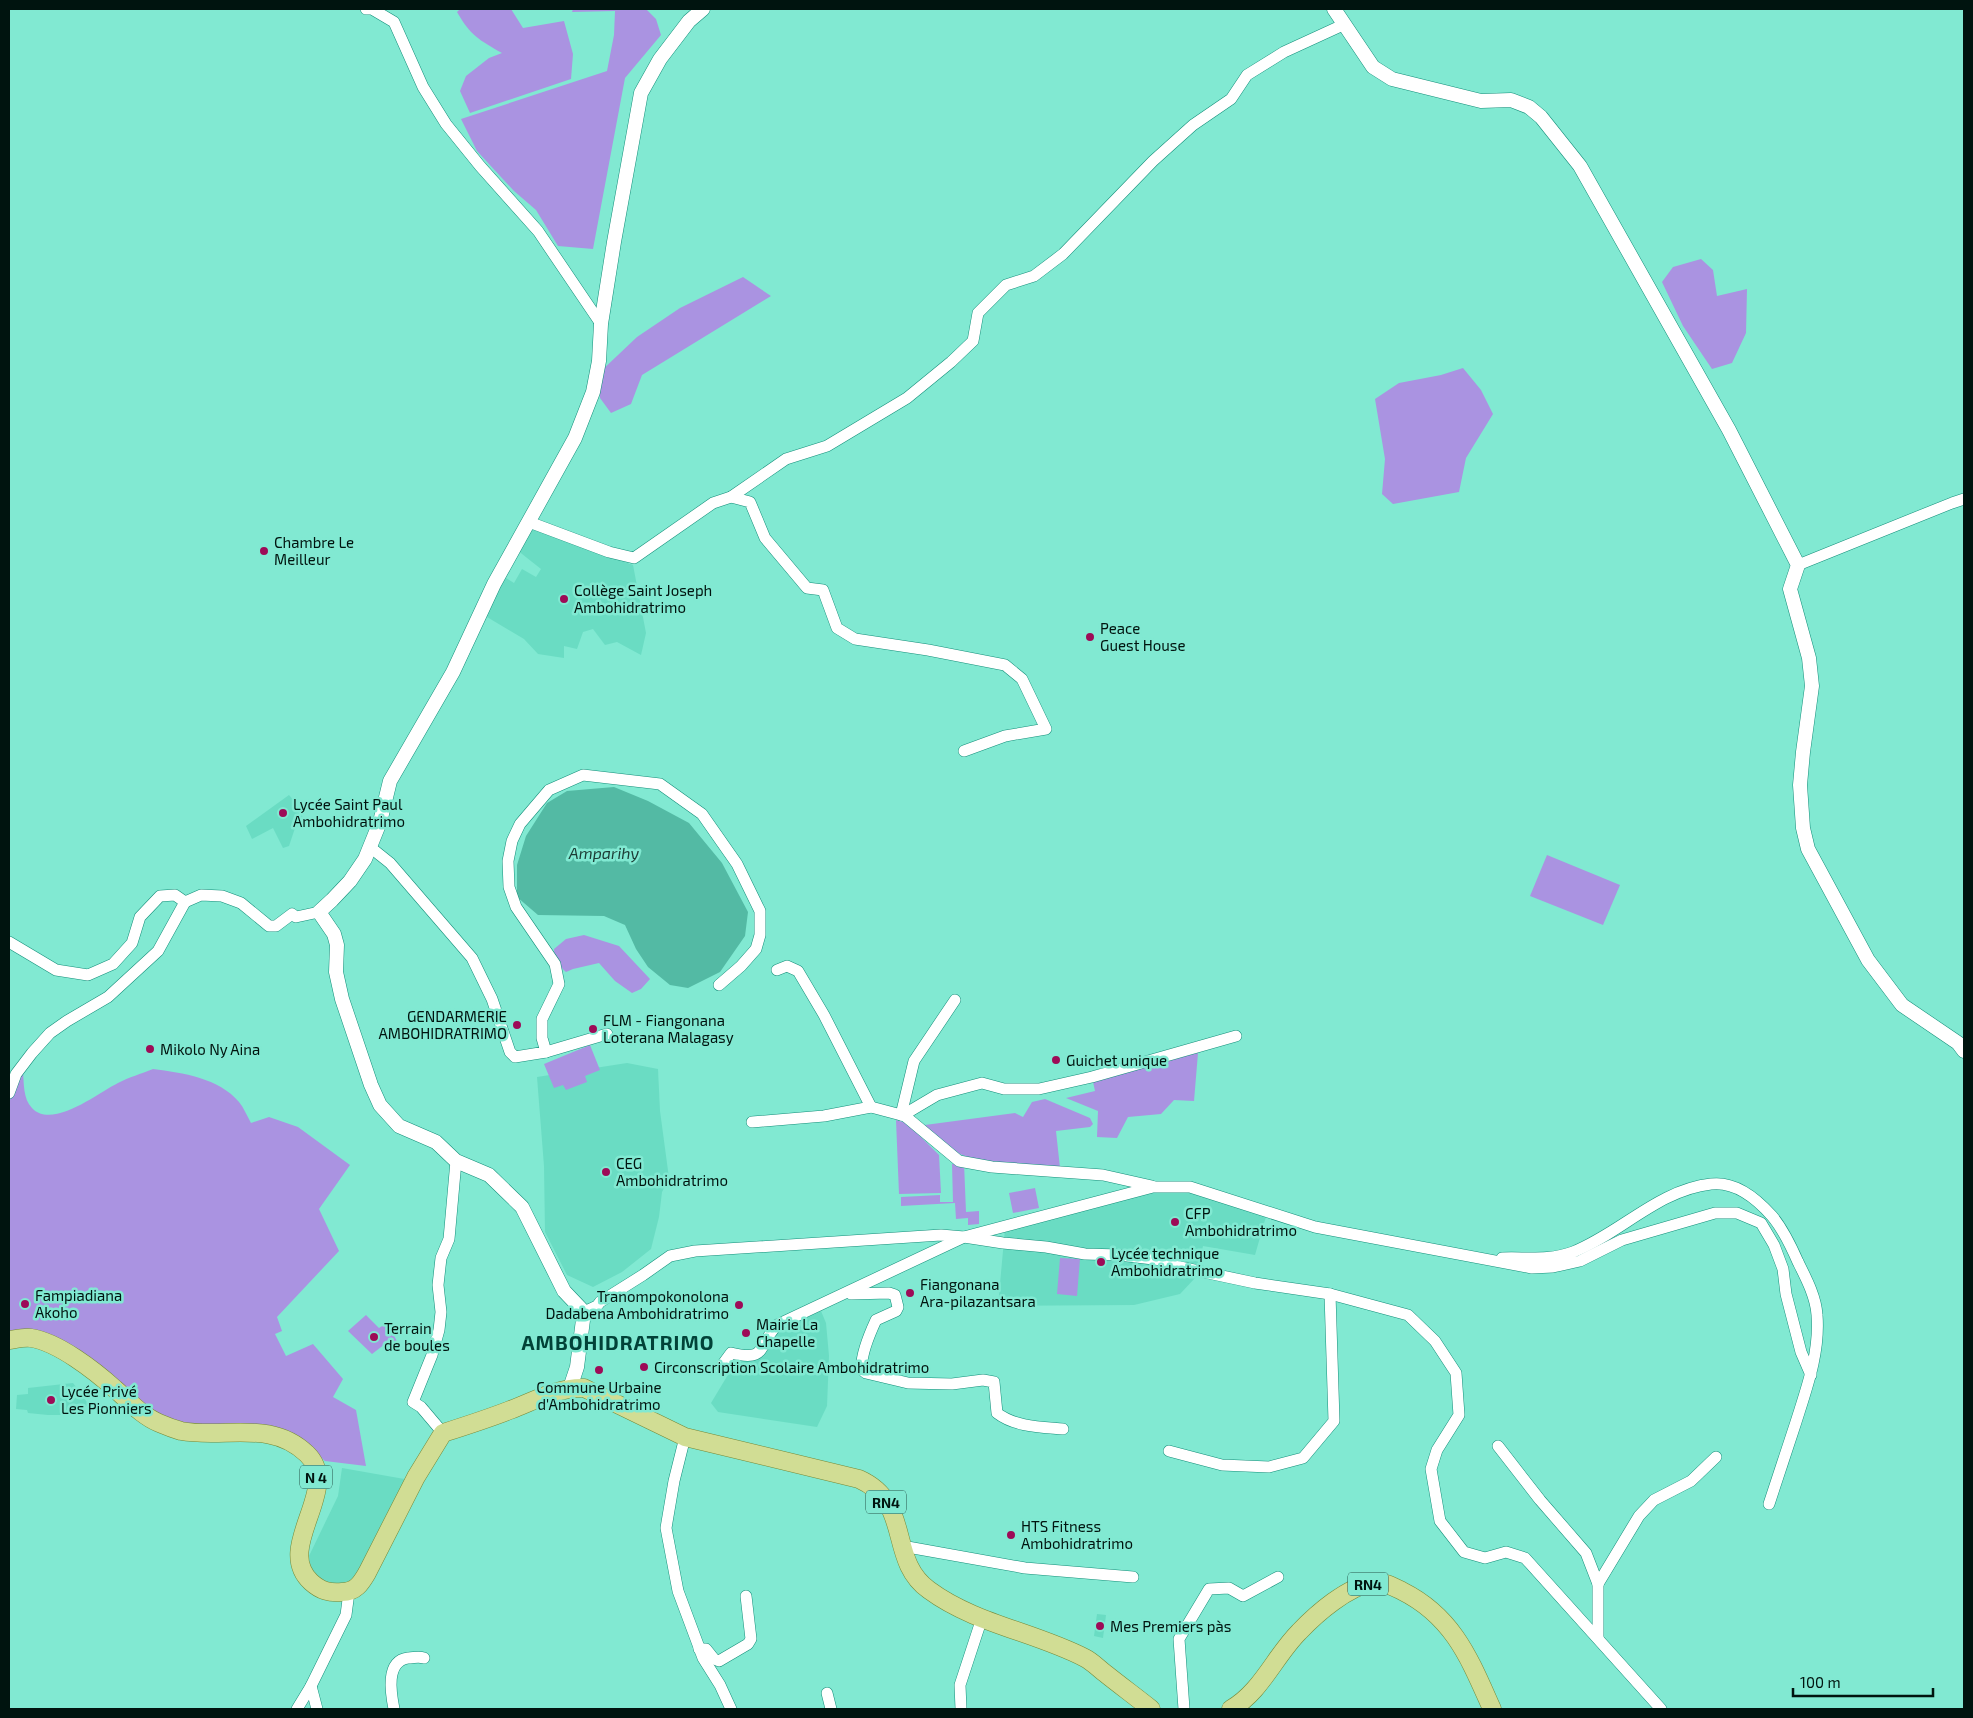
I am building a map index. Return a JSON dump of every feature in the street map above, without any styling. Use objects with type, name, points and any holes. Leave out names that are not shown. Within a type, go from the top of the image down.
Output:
[{"type":"main road","name":"N 4","points":[[9,1340],[31,1338],[54,1347],[91,1368],[141,1413],[157,1422],[181,1431],[254,1431],[279,1436],[291,1442],[308,1455],[313,1462],[317,1486],[300,1548],[301,1568],[310,1581],[328,1593],[349,1592]]},
{"type":"main road","points":[[349,1592],[358,1587],[367,1573],[416,1477],[442,1433],[571,1389]]},
{"type":"main road","name":"RN4","points":[[571,1389],[685,1437],[870,1484],[884,1498],[893,1512],[906,1561],[928,1590],[982,1618],[1086,1658],[1151,1709]]},
{"type":"main road","name":"RN4","points":[[1231,1709],[1249,1694],[1298,1632],[1357,1587],[1376,1582],[1388,1584],[1406,1594],[1442,1619],[1467,1654],[1492,1709]]},
{"type":"street","points":[[366,9],[372,9],[394,22]]},
{"type":"street","points":[[388,9],[423,87],[446,124],[480,166],[538,231],[601,324]]},
{"type":"street","points":[[9,1093],[16,1074],[50,1033],[108,997],[158,951],[185,902],[201,895],[222,896],[241,903],[269,926],[276,926],[292,914],[296,917],[319,912],[350,881],[365,859],[380,822],[390,781],[453,672],[494,584],[574,438],[593,392],[599,360],[601,324],[614,242],[641,93],[660,59],[689,21],[703,9]]},
{"type":"street","points":[[1334,9],[1373,67],[1392,79],[1481,102],[1511,100],[1529,107],[1540,117],[1580,166],[1729,430],[1798,565],[1790,589],[1809,658],[1812,686],[1802,752],[1800,785],[1803,828],[1808,849],[1868,960],[1902,1005],[1958,1043],[1964,1051]]},
{"type":"street","points":[[529,522],[609,552],[634,558],[713,502],[731,497],[786,459],[827,446],[907,398],[951,362],[973,341],[978,314],[1006,285],[1034,276],[1063,254],[1159,155],[1193,125],[1231,99],[1247,75],[1284,52],[1345,24]]},
{"type":"street","points":[[731,497],[750,502],[765,538],[807,588],[824,590],[838,628],[854,639],[928,650],[1005,665],[1022,680],[1046,729],[1005,736],[964,751]]},
{"type":"street","points":[[1798,565],[1952,503],[1964,500]]},
{"type":"street","points":[[546,1052],[542,1038],[542,1019],[559,984],[555,964],[516,907],[509,887],[508,861],[512,841],[520,824],[531,810],[549,790],[583,775],[660,784],[702,814],[736,864],[760,911],[760,935],[756,949],[741,966],[719,985]]},
{"type":"street","points":[[370,847],[390,863],[472,958],[492,998],[510,1052],[515,1057],[546,1052],[607,1034]]},
{"type":"street","points":[[9,942],[56,970],[88,974],[113,964],[132,944],[140,917],[160,896],[175,895],[185,902]]},
{"type":"street","points":[[319,912],[334,934],[338,945],[336,972],[342,999],[370,1085],[380,1105],[399,1126],[436,1142],[456,1161],[489,1175],[522,1207],[564,1290],[584,1312],[577,1367],[571,1389]]},
{"type":"street","points":[[777,970],[787,966],[798,971],[835,1035],[871,1107]]},
{"type":"street","points":[[903,1115],[914,1061],[955,1000]]},
{"type":"street","points":[[903,1115],[936,1096],[982,1083],[1004,1089],[1039,1089],[1092,1077],[1236,1036]]},
{"type":"street","points":[[752,1122],[824,1116],[871,1107],[903,1115],[959,1161],[992,1167],[1104,1175],[1153,1187],[1190,1187],[1315,1227],[1487,1259],[1512,1266],[1532,1268],[1553,1267],[1580,1262],[1622,1240],[1715,1214],[1737,1214],[1761,1223],[1774,1245],[1784,1268],[1786,1294],[1801,1352],[1811,1375]]},
{"type":"street","points":[[442,1433],[422,1407],[413,1402],[432,1355],[439,1330],[441,1312],[438,1285],[441,1258],[449,1239],[456,1161]]},
{"type":"street","points":[[1487,1259],[1547,1258],[1572,1252],[1602,1237],[1662,1200],[1685,1190],[1712,1184],[1738,1188],[1760,1202],[1777,1222],[1793,1250],[1809,1286],[1817,1314],[1816,1343],[1811,1375],[1768,1504]]},
{"type":"street","points":[[720,1368],[731,1353],[747,1357],[755,1356],[762,1350],[769,1334],[777,1325],[964,1237],[1153,1187]]},
{"type":"street","points":[[584,1312],[597,1306],[600,1302],[670,1256],[695,1251],[941,1235],[1046,1247],[1085,1254],[1119,1255],[1162,1260],[1180,1267],[1330,1294],[1408,1316],[1435,1341],[1456,1373],[1459,1416],[1437,1450],[1431,1468],[1440,1521],[1464,1552],[1486,1558],[1506,1552],[1525,1558],[1662,1709]]},
{"type":"street","points":[[845,1294],[890,1292],[895,1294],[897,1301],[898,1307],[896,1311],[876,1320],[868,1345],[860,1360],[862,1370],[866,1374],[908,1384],[952,1384],[983,1380],[994,1382],[997,1412],[1006,1420],[1035,1427],[1063,1429]]},
{"type":"street","points":[[1169,1451],[1222,1465],[1241,1466],[1269,1467],[1303,1458],[1334,1421],[1330,1294]]},
{"type":"street","points":[[685,1437],[674,1481],[666,1528],[678,1591],[703,1658],[720,1685],[731,1709]]},
{"type":"street","points":[[1498,1446],[1540,1500],[1586,1553],[1598,1584],[1598,1638]]},
{"type":"street","points":[[1598,1584],[1639,1516],[1654,1500],[1691,1481],[1716,1457]]},
{"type":"street","points":[[902,1546],[1025,1568],[1133,1577]]},
{"type":"street","points":[[1184,1709],[1179,1639],[1209,1589],[1229,1588],[1243,1596],[1278,1577]]},
{"type":"street","points":[[297,1709],[311,1686],[346,1615],[349,1592]]},
{"type":"street","points":[[699,1649],[706,1649],[714,1659],[720,1661],[748,1644],[751,1639],[746,1596]]},
{"type":"street","points":[[960,1709],[960,1685],[982,1618]]},
{"type":"street","points":[[394,1709],[391,1697],[391,1680],[394,1669],[404,1659],[418,1656],[424,1658]]},
{"type":"street","points":[[311,1686],[317,1709]]},
{"type":"street","points":[[827,1693],[831,1709]]},
{"type":"shaded area","points":[[460,9],[511,9],[523,28],[564,21],[573,54],[571,79],[470,113],[460,91],[466,76],[489,58],[502,53],[471,32],[457,12]]},
{"type":"shaded area","points":[[573,9],[646,9],[656,19],[661,35],[625,78],[593,249],[558,246],[536,210],[514,191],[477,151],[461,119],[607,71],[614,35],[615,11],[572,12]]},
{"type":"shaded area","points":[[1701,259],[1713,270],[1717,296],[1747,289],[1746,333],[1732,363],[1712,369],[1683,326],[1662,282],[1673,267]]},
{"type":"shaded area","points":[[743,277],[771,296],[642,375],[631,404],[611,413],[600,398],[599,373],[637,337],[680,308]]},
{"type":"shaded area","points":[[1463,368],[1481,390],[1493,414],[1466,458],[1459,492],[1393,504],[1382,494],[1385,459],[1375,399],[1399,383],[1441,375]]},
{"type":"shaded area","name":"Collège Saint Joseph Ambohidratrimo","points":[[530,527],[633,565],[646,633],[641,655],[617,642],[605,645],[593,629],[583,632],[577,649],[564,646],[564,658],[538,654],[524,639],[482,614],[501,575],[514,583],[522,569],[536,577],[541,569],[517,550]]},
{"type":"shaded area","name":"Lycée Saint Paul Ambohidratrimo","points":[[289,795],[296,803],[305,822],[295,828],[289,846],[283,848],[273,828],[252,839],[246,826]]},
{"type":"shaded area","points":[[1547,855],[1620,885],[1603,925],[1530,896]]},
{"type":"shaded area","points":[[584,935],[619,946],[650,979],[641,989],[632,993],[615,981],[599,963],[566,972],[557,962],[554,949],[566,939]]},
{"type":"shaded area","points":[[590,1045],[600,1070],[585,1076],[587,1082],[566,1090],[563,1085],[554,1088],[544,1064]]},
{"type":"shaded area","points":[[1198,1053],[1194,1101],[1174,1100],[1161,1114],[1128,1117],[1117,1138],[1097,1137],[1098,1111],[1066,1098],[1095,1091],[1092,1077]]},
{"type":"shaded area","name":"CEG Ambohidratrimo","points":[[627,1063],[658,1069],[660,1111],[669,1178],[662,1192],[659,1217],[651,1249],[622,1272],[593,1287],[567,1275],[545,1232],[544,1166],[537,1077]]},
{"type":"shaded area","points":[[153,1069],[176,1072],[211,1082],[231,1094],[239,1102],[251,1123],[269,1117],[298,1127],[350,1165],[319,1209],[339,1251],[277,1317],[282,1331],[275,1334],[286,1356],[313,1344],[343,1379],[333,1397],[356,1410],[366,1466],[325,1461],[303,1442],[192,1426],[160,1416],[136,1402],[108,1374],[72,1345],[46,1336],[9,1331],[9,1101],[19,1075],[23,1072],[25,1096],[32,1108],[41,1114],[51,1115],[75,1108],[122,1081]]},
{"type":"shaded area","points":[[1045,1099],[1090,1118],[1093,1124],[1090,1127],[1056,1131],[1060,1168],[1015,1166],[971,1158],[956,1153],[943,1145],[925,1125],[1015,1113],[1023,1117],[1032,1102]]},
{"type":"shaded area","points":[[896,1120],[907,1123],[939,1155],[941,1193],[899,1194]]},
{"type":"shaded area","points":[[964,1163],[966,1212],[979,1211],[979,1224],[968,1225],[968,1218],[956,1219],[955,1203],[901,1206],[901,1197],[940,1195],[940,1202],[953,1202],[952,1164]]},
{"type":"shaded area","points":[[1035,1188],[1039,1208],[1013,1213],[1009,1193]]},
{"type":"shaded area","name":"Lycée technique Ambohidratrimo","points":[[1191,1190],[1267,1213],[1255,1255],[1203,1246],[1196,1277],[1180,1294],[1134,1305],[998,1306],[1005,1229],[1145,1193]]},
{"type":"shaded area","points":[[1060,1258],[1080,1259],[1077,1296],[1057,1294]]},
{"type":"shaded area","points":[[821,1311],[826,1323],[829,1356],[827,1406],[817,1427],[718,1412],[711,1403],[729,1373],[767,1336]]},
{"type":"shaded area","name":"Terrain de boules","points":[[366,1315],[379,1328],[387,1323],[398,1343],[385,1344],[372,1354],[348,1331]]},
{"type":"shaded area","name":"Lycée Privé Les Pionniers","points":[[73,1383],[89,1405],[68,1415],[28,1413],[27,1410],[16,1409],[17,1395],[28,1394],[28,1388]]},
{"type":"shaded area","points":[[342,1468],[410,1480],[360,1579],[341,1588],[316,1579],[311,1568],[309,1556],[338,1496]]},
{"type":"shaded area","name":"Mes Premiers pàs","points":[[1097,1614],[1106,1615],[1103,1638],[1094,1636]]},
{"type":"water","name":"Amparihy","points":[[614,787],[648,801],[689,823],[722,863],[748,912],[745,936],[720,972],[688,988],[670,985],[648,967],[636,949],[625,925],[604,916],[538,915],[517,897],[517,865],[526,836],[547,803],[567,791]]},
{"type":"place","name":"Chambre Le Meilleur","points":[[264,551]]},
{"type":"place","name":"Collège Saint Joseph Ambohidratrimo","points":[[564,599]]},
{"type":"place","name":"Peace Guest House","points":[[1090,637]]},
{"type":"place","name":"Lycée Saint Paul Ambohidratrimo","points":[[283,813]]},
{"type":"place","name":"GENDARMERIE AMBOHIDRATRIMO","points":[[517,1025]]},
{"type":"place","name":"FLM - Fiangonana Loterana Malagasy","points":[[593,1029]]},
{"type":"place","name":"Mikolo Ny Aina","points":[[150,1049]]},
{"type":"place","name":"Guichet unique","points":[[1056,1060]]},
{"type":"place","name":"CEG Ambohidratrimo","points":[[606,1172]]},
{"type":"place","name":"CFP Ambohidratrimo","points":[[1175,1222]]},
{"type":"place","name":"Lycée technique Ambohidratrimo","points":[[1101,1262]]},
{"type":"place","name":"Fiangonana Ara-pilazantsara","points":[[910,1293]]},
{"type":"place","name":"Fampiadiana Akoho","points":[[25,1304]]},
{"type":"place","name":"Tranompokonolona Dadabena Ambohidratrimo","points":[[739,1305]]},
{"type":"place","name":"Mairie La Chapelle","points":[[746,1333]]},
{"type":"place","name":"Terrain de boules","points":[[374,1337]]},
{"type":"place","name":"Circonscription Scolaire Ambohidratrimo","points":[[644,1367]]},
{"type":"place","name":"Commune Urbaine d'Ambohidratrimo","points":[[599,1370]]},
{"type":"place","name":"Lycée Privé Les Pionniers","points":[[51,1400]]},
{"type":"place","name":"HTS Fitness Ambohidratrimo","points":[[1011,1535]]},
{"type":"place","name":"Mes Premiers pàs","points":[[1100,1626]]},
{"type":"district","name":"AMBOHIDRATRIMO","points":[[618,1342]]}]
